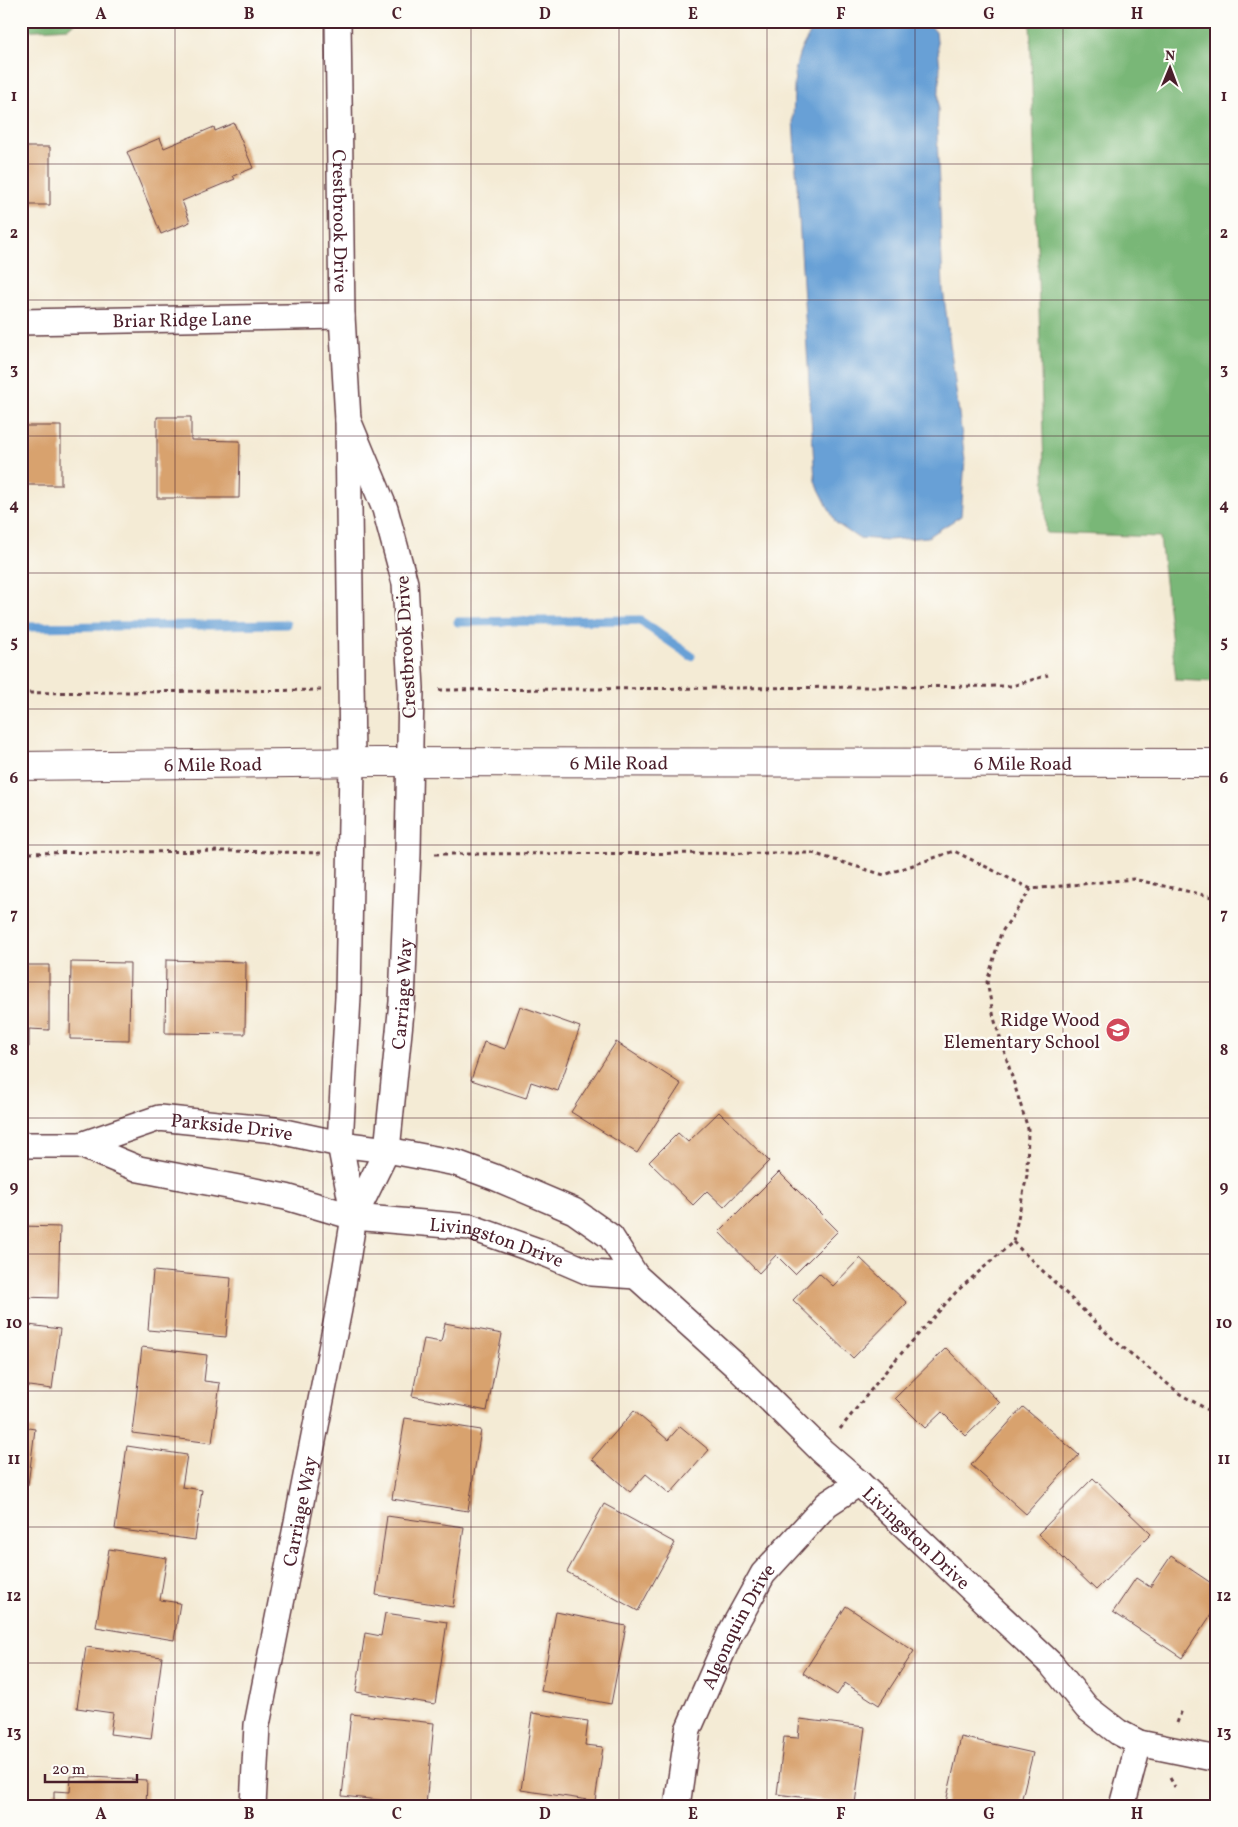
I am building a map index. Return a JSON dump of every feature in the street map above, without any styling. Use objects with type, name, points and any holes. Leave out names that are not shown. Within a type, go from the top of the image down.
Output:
[{"type":"street","name":"Crestbrook Drive","points":[[338,21],[342,316],[348,420],[352,763]]},
{"type":"street","name":"Briar Ridge Lane","points":[[21,322],[342,316]]},
{"type":"street","name":"Crestbrook Drive","points":[[348,420],[385,509],[405,583],[411,688],[408,763]]},
{"type":"street","name":"6 Mile Road","points":[[21,766],[352,763],[1217,763]]},
{"type":"street","name":"Carriage Way","points":[[352,763],[348,997],[340,1144],[354,1217]]},
{"type":"street","name":"Carriage Way","points":[[253,1806],[257,1725],[339,1309],[354,1217],[387,1150],[402,1002],[408,853],[408,763]]},
{"type":"street","name":"Parkside Drive","points":[[21,1145],[81,1145],[159,1118],[275,1130],[340,1144],[387,1150]]},
{"type":"street","name":"Parkside Drive","points":[[81,1145],[139,1169],[286,1197],[354,1217]]},
{"type":"street","name":"Livingston Drive","points":[[387,1150],[456,1163],[494,1176],[574,1211],[611,1237],[636,1276],[737,1367],[822,1451],[859,1483],[1052,1665],[1087,1708],[1118,1732],[1138,1743],[1217,1759]]},
{"type":"street","name":"Livingston Drive","points":[[354,1217],[470,1228],[549,1254],[591,1273],[636,1276]]},
{"type":"street","name":"Algonquin Drive","points":[[676,1806],[688,1730],[731,1632],[763,1574],[827,1504],[859,1483]]},
{"type":"street","points":[[1122,1806],[1138,1743]]},
{"type":"path","points":[[437,690],[1012,686],[1048,675]]},
{"type":"path","points":[[21,693],[331,690]]},
{"type":"path","points":[[21,853],[228,851],[351,853]]},
{"type":"path","points":[[408,853],[812,853],[884,875],[954,851],[1031,889],[1133,879],[1217,898]]},
{"type":"path","points":[[836,1433],[890,1366],[957,1291],[1013,1242],[1028,1175],[1028,1129],[994,1018],[988,982],[1001,933],[1031,889]]},
{"type":"path","points":[[1013,1242],[1114,1340],[1180,1394],[1217,1415]]},
{"type":"path","points":[[1176,1726],[1182,1710]]},
{"type":"green space","points":[[21,21],[79,21],[68,28],[21,31]]},
{"type":"green space","points":[[1030,21],[1217,21],[1217,682],[1176,680],[1160,537],[1046,533]]},
{"type":"water","points":[[822,21],[926,21],[936,32],[940,67],[937,134],[943,289],[965,460],[961,516],[928,537],[888,540],[858,538],[836,523],[815,481],[793,119],[796,66],[799,54],[804,43]]},
{"type":"building","points":[[234,123],[253,168],[233,176],[235,179],[182,201],[190,222],[161,234],[127,152],[160,138],[164,148],[214,127],[215,131]]},
{"type":"building","points":[[21,147],[50,147],[50,205],[21,205]]},
{"type":"building","points":[[157,417],[191,417],[191,440],[240,441],[239,498],[157,498]]},
{"type":"building","points":[[21,426],[61,426],[61,485],[21,485]]},
{"type":"building","points":[[166,960],[246,962],[245,1034],[165,1033]]},
{"type":"building","points":[[71,962],[130,963],[129,1040],[70,1039]]},
{"type":"building","points":[[21,965],[49,965],[49,1030],[29,1029],[29,1047],[21,1047]]},
{"type":"building","points":[[520,1006],[580,1027],[558,1091],[531,1082],[526,1098],[471,1080],[484,1042],[505,1049]]},
{"type":"building","points":[[616,1042],[681,1084],[637,1153],[571,1112]]},
{"type":"building","points":[[719,1112],[769,1161],[724,1207],[707,1191],[693,1205],[649,1162],[678,1133],[688,1142]]},
{"type":"building","points":[[779,1172],[838,1231],[795,1274],[776,1255],[759,1273],[719,1232]]},
{"type":"building","points":[[21,1226],[60,1227],[58,1298],[21,1297]]},
{"type":"building","points":[[860,1258],[907,1303],[853,1358],[793,1300],[819,1273],[833,1286]]},
{"type":"building","points":[[153,1271],[231,1278],[226,1337],[148,1330]]},
{"type":"building","points":[[445,1323],[502,1334],[487,1411],[412,1396],[424,1339],[441,1342]]},
{"type":"building","points":[[21,1324],[60,1329],[52,1389],[21,1385]]},
{"type":"building","points":[[142,1347],[207,1355],[204,1381],[220,1383],[212,1443],[132,1433]]},
{"type":"building","points":[[946,1348],[1000,1403],[966,1436],[942,1412],[925,1428],[895,1398]]},
{"type":"building","points":[[1023,1407],[1079,1455],[1026,1514],[971,1465]]},
{"type":"building","points":[[634,1411],[668,1440],[680,1426],[709,1450],[670,1494],[646,1474],[630,1492],[592,1459]]},
{"type":"building","points":[[405,1418],[481,1430],[468,1511],[392,1499]]},
{"type":"building","points":[[21,1427],[35,1429],[28,1485],[21,1484]]},
{"type":"building","points":[[127,1446],[187,1455],[182,1487],[202,1490],[195,1540],[115,1529]]},
{"type":"building","points":[[1093,1478],[1151,1534],[1096,1590],[1038,1534]]},
{"type":"building","points":[[604,1504],[675,1543],[638,1611],[567,1572]]},
{"type":"building","points":[[387,1516],[464,1527],[453,1607],[376,1595]]},
{"type":"building","points":[[109,1549],[167,1558],[160,1600],[180,1603],[174,1640],[96,1627]]},
{"type":"building","points":[[1171,1556],[1217,1587],[1217,1606],[1182,1658],[1113,1612],[1136,1578],[1150,1587]]},
{"type":"building","points":[[846,1606],[914,1651],[879,1705],[845,1683],[837,1695],[803,1673]]},
{"type":"building","points":[[556,1612],[626,1626],[611,1704],[541,1691]]},
{"type":"building","points":[[385,1613],[447,1622],[435,1704],[356,1692],[365,1633],[381,1636]]},
{"type":"building","points":[[86,1647],[162,1657],[151,1739],[110,1734],[113,1713],[77,1708]]},
{"type":"building","points":[[532,1713],[588,1721],[585,1745],[603,1747],[595,1801],[521,1790]]},
{"type":"building","points":[[351,1714],[434,1723],[426,1805],[342,1796]]},
{"type":"building","points":[[800,1719],[865,1727],[855,1804],[777,1794],[784,1737],[798,1738]]},
{"type":"building","points":[[961,1737],[1033,1753],[1020,1806],[945,1806]]},
{"type":"building","points":[[71,1776],[147,1780],[146,1806],[54,1806],[54,1791],[70,1792]]},
{"type":"waterway","points":[[458,622],[639,620],[691,656]]},
{"type":"waterway","points":[[21,627],[286,624]]},
{"type":"place","name":"Ridge Wood Elementary School","points":[[1118,1030]]}]
